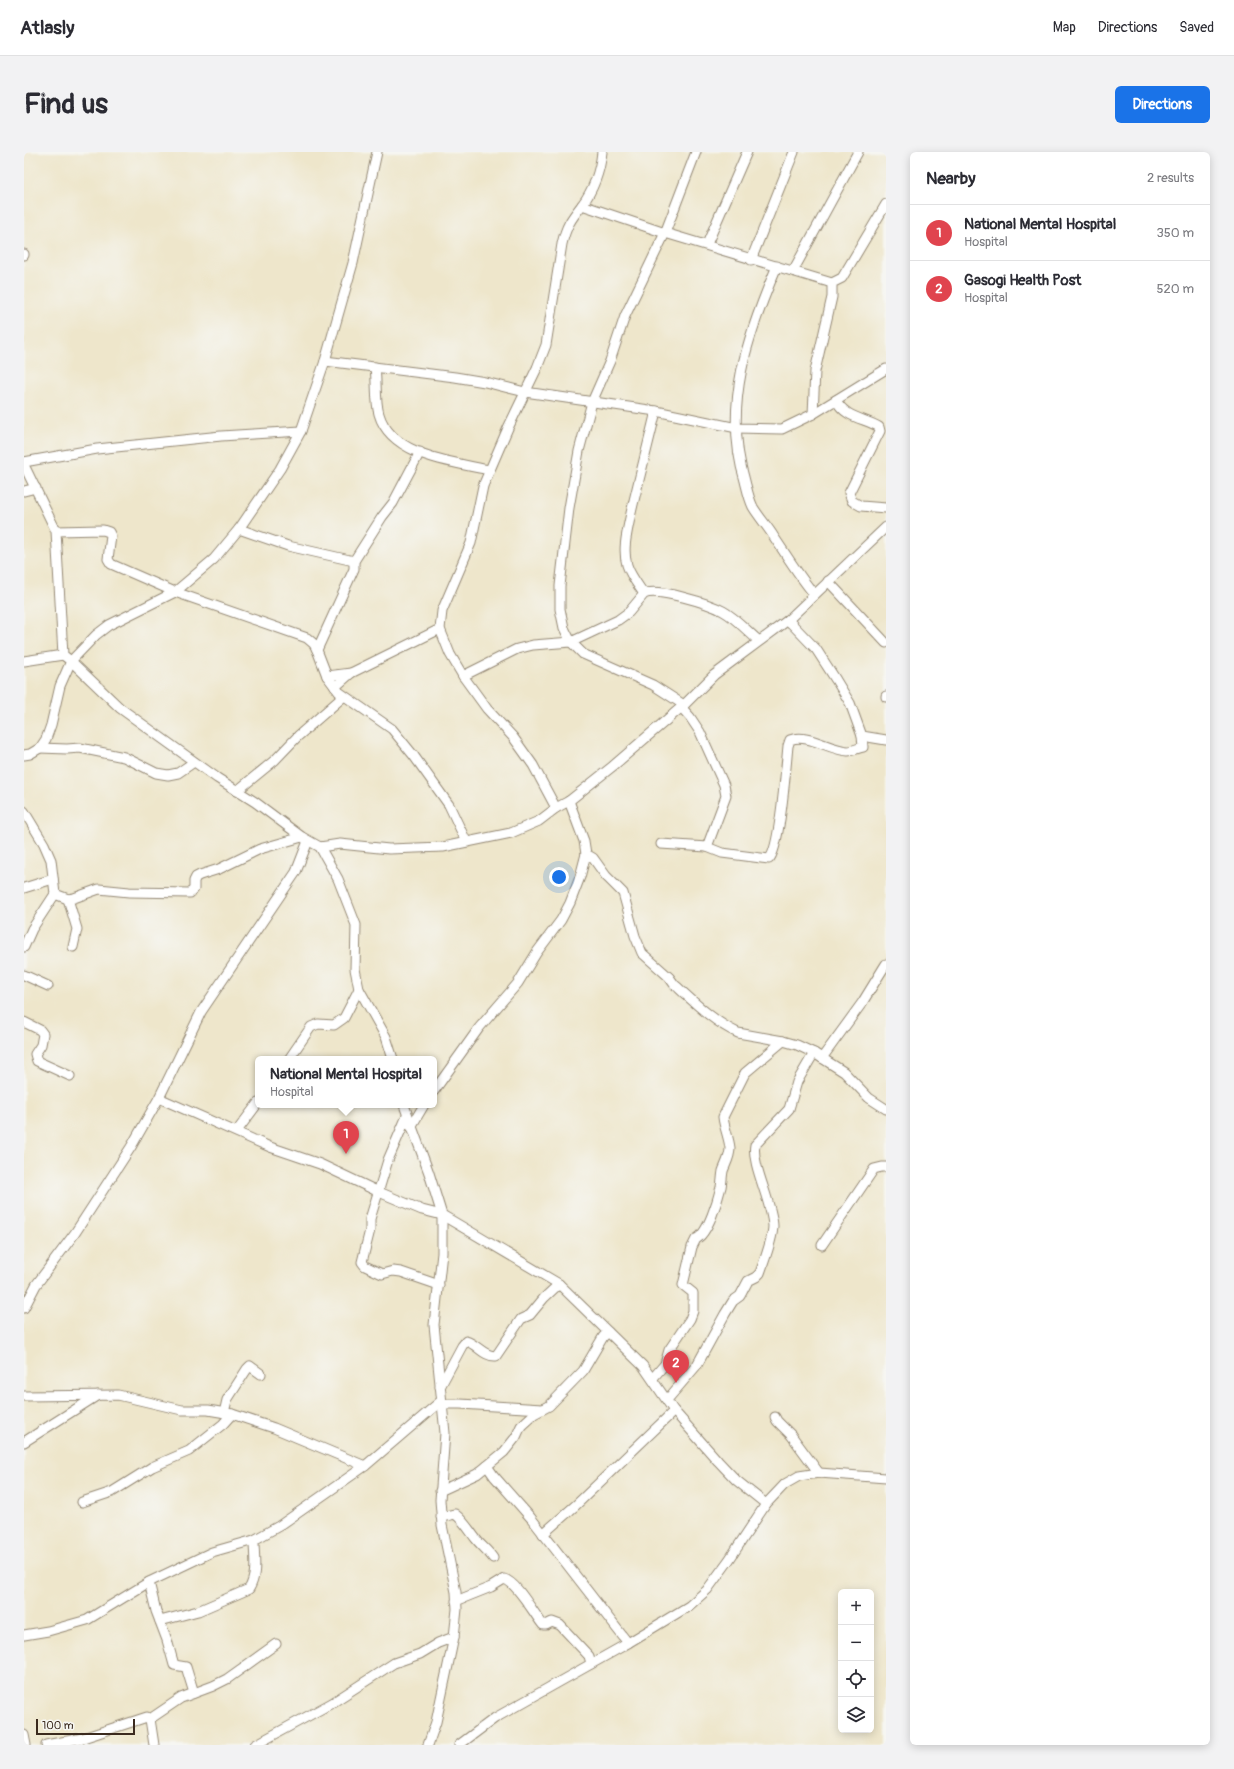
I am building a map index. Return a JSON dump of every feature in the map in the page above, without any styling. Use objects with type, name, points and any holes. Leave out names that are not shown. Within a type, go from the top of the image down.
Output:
[{"type":"street","points":[[24,661],[67,658],[109,625],[175,592],[214,559],[239,529],[280,469],[301,431],[325,361],[353,263],[377,152]]},
{"type":"street","points":[[556,808],[533,765],[513,737],[487,709],[463,676],[450,654],[440,629],[442,611],[471,543],[483,486],[546,345],[562,244],[566,229],[574,213],[582,205],[594,183],[602,152]]},
{"type":"street","points":[[696,152],[665,233],[625,316],[610,361],[592,402],[579,450],[569,508],[560,586],[560,609],[564,628],[571,642],[582,654],[653,685],[683,706],[700,732],[724,785],[726,796],[707,848]]},
{"type":"street","points":[[707,244],[747,152]]},
{"type":"street","points":[[751,260],[794,152]]},
{"type":"street","points":[[793,271],[858,152]]},
{"type":"street","points":[[582,205],[665,233],[707,244],[751,260],[777,266],[832,283],[842,278],[886,204]]},
{"type":"street","points":[[777,266],[759,309],[739,382],[735,421],[737,428],[738,451],[742,473],[753,506],[798,574],[814,594]]},
{"type":"street","points":[[813,414],[815,372],[832,297],[832,283]]},
{"type":"street","points":[[325,361],[485,382],[525,392],[656,411],[737,428],[782,429],[813,414],[886,369]]},
{"type":"street","points":[[376,367],[379,414],[387,431],[394,439],[420,452],[489,470]]},
{"type":"street","points":[[836,400],[840,408],[845,412],[863,421],[874,424],[879,427],[880,431],[849,493],[852,501],[861,506],[886,508]]},
{"type":"street","points":[[644,594],[629,571],[626,563],[627,534],[638,481],[656,411]]},
{"type":"street","points":[[40,748],[51,725],[67,658],[56,531],[24,463],[96,449],[221,436],[301,431]]},
{"type":"street","points":[[317,650],[354,569],[354,561],[382,517],[393,503],[420,452]]},
{"type":"street","points":[[24,490],[36,488]]},
{"type":"street","points":[[320,847],[340,844],[389,849],[442,847],[512,834],[539,821],[556,808],[569,801],[637,746],[683,706],[714,675],[788,620],[886,527]]},
{"type":"street","points":[[239,529],[288,546],[354,561]]},
{"type":"street","points":[[56,531],[103,530],[109,532],[111,536],[108,559],[111,564],[175,592],[307,638],[314,644],[327,676],[335,687],[344,696],[383,721],[392,729],[449,804],[466,842]]},
{"type":"street","points":[[828,581],[886,643]]},
{"type":"street","points":[[463,676],[517,649],[532,645],[571,642],[618,620],[629,612],[647,592],[658,592],[692,599],[724,612],[759,641]]},
{"type":"street","points":[[661,844],[707,848],[722,853],[759,859],[770,859],[773,856],[778,836],[788,746],[790,740],[794,738],[808,740],[840,750],[850,751],[863,747],[862,736],[850,703],[816,649],[788,620]]},
{"type":"street","points":[[335,687],[351,673],[440,629]]},
{"type":"street","points":[[67,658],[120,708],[194,762],[255,802],[305,839],[320,847],[338,879],[356,925],[355,969],[359,990],[386,1037],[392,1056]]},
{"type":"street","points":[[327,676],[351,673]]},
{"type":"street","points":[[237,791],[276,760],[298,736],[344,696]]},
{"type":"street","points":[[862,736],[886,740]]},
{"type":"street","points":[[24,755],[30,754],[40,748],[80,748],[124,757],[156,773],[168,775],[178,773],[194,762]]},
{"type":"street","points":[[437,1087],[479,1028],[518,983],[536,952],[561,920],[577,886],[586,854],[584,841],[569,801]]},
{"type":"street","points":[[24,811],[48,855],[55,894],[32,929],[24,947]]},
{"type":"street","points":[[55,894],[68,899],[80,896],[96,889],[130,892],[190,893],[194,888],[194,881],[196,877],[200,875],[219,869],[260,849],[305,839]]},
{"type":"street","points":[[24,1308],[36,1285],[75,1233],[131,1147],[160,1098],[201,1012],[296,872],[300,864],[305,839]]},
{"type":"street","points":[[586,854],[593,858],[606,876],[623,893],[635,936],[642,953],[669,977],[674,984],[720,1023],[738,1033],[797,1045],[844,1072],[869,1098],[886,1108]]},
{"type":"street","points":[[24,888],[53,879]]},
{"type":"street","points":[[68,899],[77,928],[73,947]]},
{"type":"street","points":[[667,1400],[697,1365],[725,1314],[733,1301],[740,1296],[748,1280],[756,1277],[760,1273],[773,1225],[766,1192],[755,1156],[755,1145],[789,1109],[797,1082],[862,1003],[886,964]]},
{"type":"street","points":[[24,975],[48,986]]},
{"type":"street","points":[[290,1056],[311,1027],[318,1024],[334,1025],[344,1018],[359,990]]},
{"type":"street","points":[[24,1022],[40,1030],[43,1034],[41,1045],[35,1054],[37,1061],[70,1076]]},
{"type":"street","points":[[653,1378],[665,1364],[670,1350],[684,1330],[693,1311],[693,1293],[683,1285],[692,1247],[696,1239],[700,1238],[709,1222],[720,1187],[723,1171],[729,1157],[730,1146],[723,1117],[745,1073],[783,1041]]},
{"type":"street","points":[[160,1098],[270,1147],[320,1164],[379,1192],[422,1210],[442,1215],[558,1284],[643,1366],[653,1378],[674,1412],[736,1480],[766,1504]]},
{"type":"street","points":[[237,1131],[255,1107]]},
{"type":"street","points":[[405,1108],[429,1172],[442,1215],[442,1253],[434,1325],[445,1433],[440,1491],[441,1518],[453,1572],[456,1601],[454,1637],[436,1722],[428,1745]]},
{"type":"street","points":[[411,1126],[422,1108]]},
{"type":"street","points":[[407,1116],[388,1160],[370,1219],[370,1230],[362,1262],[365,1266],[382,1274],[393,1271],[401,1272],[439,1285]]},
{"type":"street","points":[[822,1245],[874,1169],[882,1166],[886,1167]]},
{"type":"street","points":[[440,1387],[466,1341],[472,1343],[491,1356],[496,1356],[521,1319],[530,1315],[558,1284]]},
{"type":"street","points":[[440,1491],[477,1474],[510,1445],[521,1426],[542,1409],[549,1406],[583,1371],[603,1337],[608,1332]]},
{"type":"street","points":[[82,1502],[112,1492],[152,1467],[190,1451],[223,1424],[228,1413],[227,1400],[247,1369],[250,1366],[253,1367],[261,1374]]},
{"type":"street","points":[[24,1396],[118,1394],[182,1410],[208,1410],[228,1413],[274,1428],[365,1466]]},
{"type":"street","points":[[24,1442],[98,1395]]},
{"type":"street","points":[[24,1635],[48,1631],[87,1620],[149,1582],[212,1552],[254,1540],[304,1510],[365,1466],[442,1403],[542,1409]]},
{"type":"street","points":[[543,1534],[576,1505],[674,1412]]},
{"type":"street","points":[[775,1417],[776,1421],[791,1434],[819,1473]]},
{"type":"street","points":[[487,1466],[543,1534],[628,1643]]},
{"type":"street","points":[[459,1745],[495,1718],[628,1643],[689,1606],[707,1590],[766,1504],[785,1484],[799,1476],[819,1473],[886,1478]]},
{"type":"street","points":[[441,1518],[455,1514],[467,1525],[476,1540],[485,1547],[493,1558]]},
{"type":"street","points":[[160,1621],[198,1611],[249,1590],[253,1584],[256,1572],[254,1540]]},
{"type":"street","points":[[456,1601],[491,1587],[504,1579],[508,1580],[516,1588],[543,1625],[546,1626],[552,1622],[556,1622],[560,1625],[589,1656],[591,1664]]},
{"type":"street","points":[[149,1582],[174,1666],[186,1667],[194,1693]]},
{"type":"street","points":[[255,1745],[332,1703],[394,1663],[420,1654],[438,1643],[454,1637]]},
{"type":"street","points":[[46,1745],[83,1738],[146,1717],[150,1719],[181,1698],[227,1678],[276,1644]]},
{"type":"street","points":[[150,1719],[154,1745]]},
{"type":"street","points":[[24,1735],[26,1745]]},
{"type":"place","name":"National Mental Hospital","points":[[346,1154]]},
{"type":"place","name":"Gasogi Health Post","points":[[676,1383]]}]
